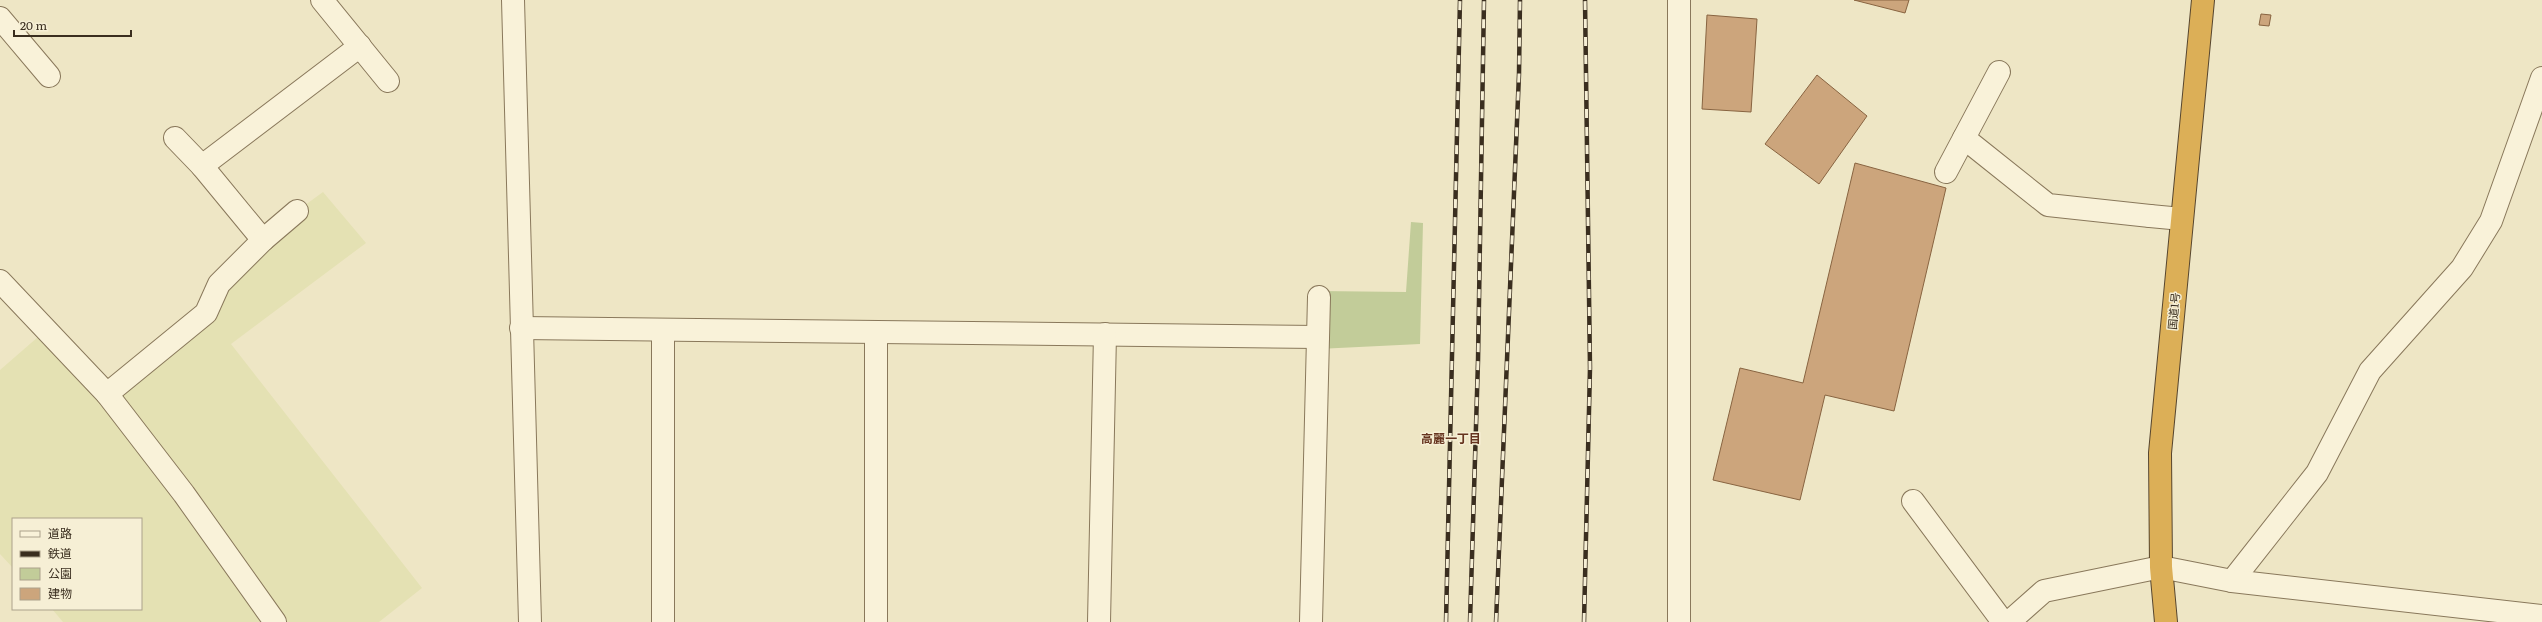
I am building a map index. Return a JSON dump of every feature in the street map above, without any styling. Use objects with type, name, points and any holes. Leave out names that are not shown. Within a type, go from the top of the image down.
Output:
[{"type":"highway","name":"国道1号","points":[[2166,622],[2161,568],[2160,453],[2203,0]]},
{"type":"street","points":[[322,0],[388,81]]},
{"type":"street","points":[[513,0],[530,622]]},
{"type":"street","points":[[1679,0],[1679,622]]},
{"type":"street","points":[[3,27],[49,76]]},
{"type":"street","points":[[202,166],[360,46]]},
{"type":"street","points":[[1946,172],[1999,72]]},
{"type":"street","points":[[2232,581],[2317,473],[2370,371],[2462,268],[2491,221],[2542,78]]},
{"type":"street","points":[[175,138],[202,166],[263,240]]},
{"type":"street","points":[[1964,138],[2048,205],[2182,219]]},
{"type":"street","points":[[107,394],[206,313],[219,284],[263,240],[297,211]]},
{"type":"street","points":[[0,281],[107,394],[184,494],[275,622]]},
{"type":"street","points":[[1312,622],[1319,297]]},
{"type":"street","points":[[521,328],[1318,337]]},
{"type":"street","points":[[663,330],[663,622]]},
{"type":"street","points":[[876,332],[876,622]]},
{"type":"street","points":[[1099,622],[1105,334]]},
{"type":"street","points":[[1913,501],[2003,622]]},
{"type":"street","points":[[2009,622],[2044,591],[2161,568],[2232,581],[2541,617]]},
{"type":"shaded area","points":[[323,192],[366,243],[231,344],[422,588],[379,622],[63,622],[53,610],[142,610],[142,518],[12,518],[12,567],[0,554],[0,370],[46,330],[107,394],[297,211]]},
{"type":"green space","points":[[1411,222],[1423,223],[1420,344],[1318,349],[1318,291],[1406,292]]},
{"type":"building","points":[[1854,0],[1909,0],[1905,13]]},
{"type":"building","points":[[2261,14],[2271,15],[2269,26],[2259,25]]},
{"type":"building","points":[[1707,15],[1757,19],[1751,112],[1702,109]]},
{"type":"building","points":[[1817,75],[1867,116],[1819,184],[1765,144]]},
{"type":"building","points":[[1855,163],[1946,188],[1894,411],[1825,395],[1800,500],[1713,480],[1740,368],[1803,383]]},
{"type":"railway","points":[[1446,622],[1460,0]]},
{"type":"railway","points":[[1470,622],[1478,361],[1484,0]]},
{"type":"railway","points":[[1496,622],[1519,74],[1520,0]]},
{"type":"railway","points":[[1584,622],[1590,368],[1585,0]]},
{"type":"district","name":"高麗一丁目","points":[[1451,438]]}]
